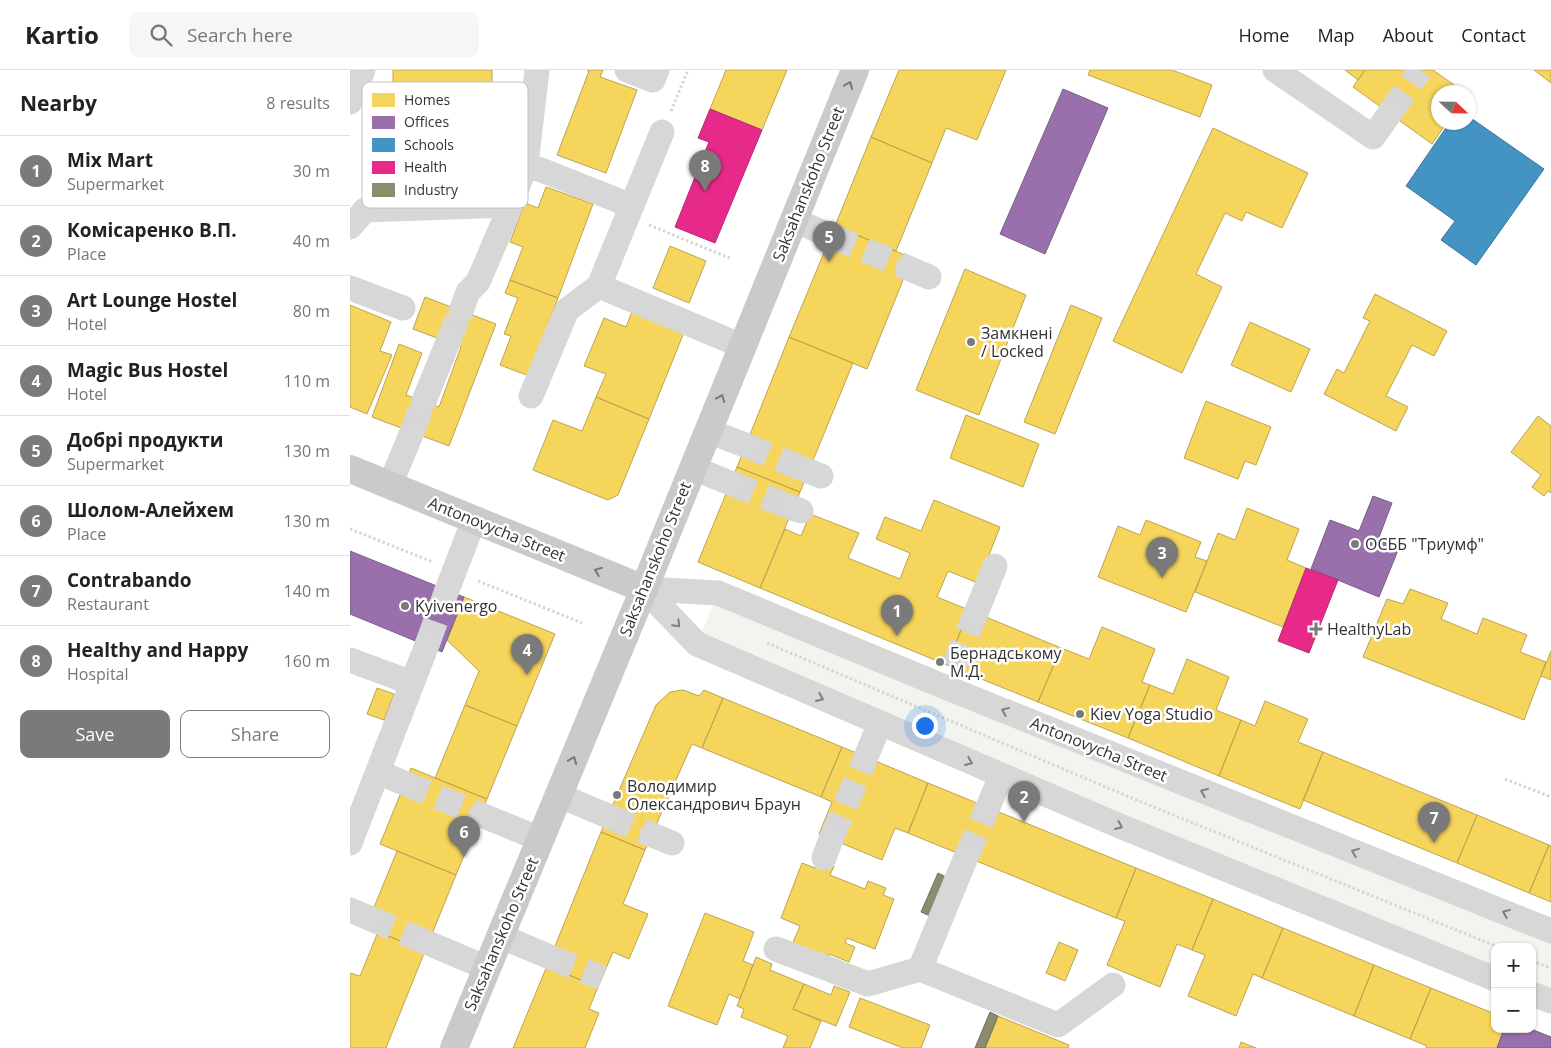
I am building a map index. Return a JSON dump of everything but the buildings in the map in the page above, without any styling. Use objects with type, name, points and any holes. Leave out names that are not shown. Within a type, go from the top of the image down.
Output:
[{"type":"main road","name":"Saksahanskoho Street","points":[[454,1048],[644,589],[855,70]]},
{"type":"main road","name":"Antonovycha Street","points":[[350,469],[644,589]]},
{"type":"street","points":[[350,102],[363,70]]},
{"type":"street","points":[[528,147],[537,70]]},
{"type":"street","points":[[627,70],[653,80],[657,70]]},
{"type":"street","points":[[1275,70],[1373,137],[1390,113]]},
{"type":"street","points":[[531,396],[567,310],[599,286],[662,132]]},
{"type":"street","points":[[528,165],[632,206]]},
{"type":"street","points":[[350,227],[365,210],[423,208]]},
{"type":"street","points":[[461,310],[468,292],[478,282],[510,208]]},
{"type":"street","points":[[794,220],[831,236]]},
{"type":"street","points":[[599,286],[742,346]]},
{"type":"street","points":[[350,288],[403,308]]},
{"type":"street","points":[[424,401],[448,342]]},
{"type":"street","points":[[708,430],[745,445]]},
{"type":"street","points":[[390,485],[412,432]]},
{"type":"street","points":[[693,468],[730,483]]},
{"type":"street","points":[[446,590],[474,520]]},
{"type":"street","points":[[976,613],[995,566]]},
{"type":"street","name":"Antonovycha Street","points":[[644,589],[718,593],[949,677],[1172,779],[1551,931]]},
{"type":"street","name":"Antonovycha Street","points":[[644,589],[697,644],[1148,838],[1491,976]]},
{"type":"street","points":[[350,843],[426,645]]},
{"type":"street","points":[[350,660],[412,683]]},
{"type":"street","points":[[866,757],[880,723]]},
{"type":"street","points":[[378,772],[404,783]]},
{"type":"street","points":[[988,807],[1001,776]]},
{"type":"street","points":[[558,795],[608,816]]},
{"type":"street","points":[[481,815],[540,840]]},
{"type":"street","points":[[920,969],[966,857]]},
{"type":"street","points":[[500,936],[550,957]]},
{"type":"street","points":[[428,943],[487,968]]},
{"type":"street","points":[[776,948],[868,984],[920,969],[1058,1025],[1113,985]]},
{"type":"street","points":[[1536,996],[1551,1002]]},
{"type":"path","points":[[662,132],[688,70]]},
{"type":"path","points":[[664,232],[732,259]]},
{"type":"path","points":[[767,643],[1160,809],[1491,944]]},
{"type":"path","points":[[1148,838],[1172,779]]},
{"type":"path","points":[[1505,780],[1551,797]]},
{"type":"path","points":[[1536,962],[1551,968]]},
{"type":"shaded area","points":[[718,593],[1551,931],[1551,1001],[1536,995],[1536,943],[1491,943],[1491,977],[697,644]]},
{"type":"tunnel","points":[[1390,113],[1420,70]]},
{"type":"tunnel","points":[[831,236],[908,268]]},
{"type":"tunnel","points":[[448,342],[461,311]]},
{"type":"tunnel","points":[[412,432],[424,401]]},
{"type":"tunnel","points":[[745,445],[808,471]]},
{"type":"tunnel","points":[[730,483],[793,508]]},
{"type":"tunnel","points":[[427,645],[447,590]]},
{"type":"tunnel","points":[[953,667],[976,613]]},
{"type":"tunnel","points":[[831,839],[866,757]]},
{"type":"tunnel","points":[[404,783],[481,815]]},
{"type":"tunnel","points":[[966,857],[988,807]]},
{"type":"tunnel","points":[[608,816],[652,835]]},
{"type":"tunnel","points":[[369,918],[428,943]]},
{"type":"tunnel","points":[[550,957],[602,978]]},
{"type":"place","name":"Healthy and Happy","points":[[705,191]]},
{"type":"place","name":"Добрі продукти","points":[[829,262]]},
{"type":"place","name":"Замкнені / Locked","points":[[971,342]]},
{"type":"place","name":"ОСББ \"Триумф\"","points":[[1355,544]]},
{"type":"place","name":"Art Lounge Hostel","points":[[1162,578]]},
{"type":"place","name":"Kyivenergo","points":[[405,606]]},
{"type":"place","name":"HealthyLab","points":[[1316,629]]},
{"type":"place","name":"Mix Mart","points":[[897,636]]},
{"type":"place","name":"Бернадському М.Д.","points":[[940,662]]},
{"type":"place","name":"Magic Bus Hostel","points":[[527,675]]},
{"type":"place","name":"Kiev Yoga Studio","points":[[1080,714]]},
{"type":"place","name":"Володимир Олександрович Браун","points":[[617,795]]},
{"type":"place","name":"Комісаренко В.П.","points":[[1024,822]]},
{"type":"place","name":"Contrabando","points":[[1434,843]]},
{"type":"place","name":"Шолом-Алейхем","points":[[464,857]]}]
